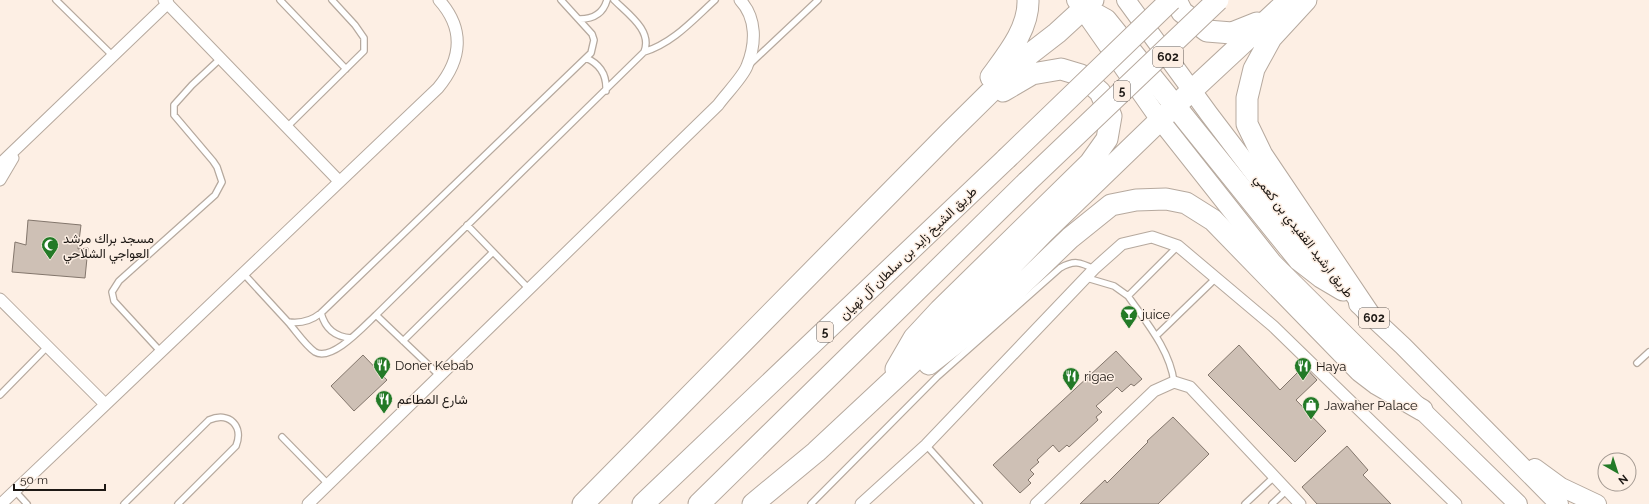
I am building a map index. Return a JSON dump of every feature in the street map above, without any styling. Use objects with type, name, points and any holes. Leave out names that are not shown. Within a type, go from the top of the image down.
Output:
[{"type":"highway","points":[[950,132],[1010,52],[1022,28],[1028,8],[1028,0]]},
{"type":"highway","points":[[1103,0],[1162,75],[1182,89],[1192,90]]},
{"type":"highway","name":"طريق الشيخ زايد بن سلطان آل نهيان","points":[[643,504],[1171,0]]},
{"type":"highway","points":[[1176,0],[1182,12],[1207,31],[1232,33],[1270,18]]},
{"type":"highway","name":"5","points":[[699,504],[1027,182],[1218,0]]},
{"type":"highway","points":[[753,504],[816,452],[885,389],[964,314],[1044,232],[1160,120],[1289,0]]},
{"type":"highway","points":[[1306,0],[1271,38],[1254,69],[1247,98],[1246,124],[1262,155],[1370,314]]},
{"type":"highway","points":[[583,504],[950,132],[1084,3],[1097,15],[1106,20],[1299,260],[1321,277],[1343,290]]},
{"type":"highway","points":[[885,389],[914,338],[940,310],[1090,163],[1107,139],[1111,116],[1100,92],[1081,75],[1061,69],[1032,74],[971,112]]},
{"type":"highway","points":[[885,389],[927,366],[966,335],[1070,238],[1111,205],[1136,200],[1166,199],[1186,203],[1213,220],[1360,371],[1377,384],[1422,410]]},
{"type":"main road","name":"602","points":[[1126,0],[1192,90]]},
{"type":"main road","name":"602","points":[[1084,3],[1160,120],[1273,263],[1518,504]]},
{"type":"main road","name":"طريق ارشيد القفيدي بن كعمي","points":[[1192,90],[1343,290],[1370,314],[1559,504]]},
{"type":"main road","points":[[1475,419],[1515,454],[1561,486],[1596,504]]},
{"type":"main road","points":[[1447,434],[1502,504]]},
{"type":"street","points":[[1,504],[438,88],[448,74],[457,51],[458,40],[453,19],[447,8],[439,0]]},
{"type":"street","points":[[308,504],[718,105],[747,67],[752,49],[754,34],[752,19],[740,0]]},
{"type":"street","points":[[0,164],[20,147],[166,2],[339,181]]},
{"type":"street","points":[[0,180],[20,147]]},
{"type":"street","points":[[861,504],[926,445],[1094,269],[1122,244],[1152,237],[1178,246],[1273,326],[1456,504]]},
{"type":"street","points":[[0,299],[49,346],[105,404]]},
{"type":"street","points":[[1036,504],[1154,391],[1174,382],[1190,387],[1300,504]]},
{"type":"lane","points":[[56,0],[113,56]]},
{"type":"lane","points":[[280,0],[346,68]]},
{"type":"lane","points":[[287,127],[364,51],[364,38],[355,25],[332,0]]},
{"type":"lane","points":[[288,322],[295,323],[309,321],[321,313],[591,53],[594,40],[592,34],[580,19],[561,0]]},
{"type":"lane","points":[[580,19],[588,19],[597,16],[603,10],[607,0]]},
{"type":"lane","points":[[614,0],[644,32],[647,42],[644,52]]},
{"type":"lane","points":[[243,272],[317,353],[325,354],[334,351],[376,315],[606,91],[644,52],[660,46],[675,37],[715,0]]},
{"type":"lane","points":[[747,67],[818,0]]},
{"type":"lane","points":[[160,351],[114,301],[112,292],[119,281],[215,195],[222,182],[217,167],[174,115],[174,105],[192,85],[221,58]]},
{"type":"lane","points":[[586,58],[601,68],[606,79],[606,91]]},
{"type":"lane","points":[[467,225],[530,289]]},
{"type":"lane","points":[[1128,296],[1178,246]]},
{"type":"lane","points":[[403,341],[493,252]]},
{"type":"lane","points":[[811,504],[937,377],[1060,268],[1069,263],[1082,262],[1094,269]]},
{"type":"lane","points":[[1087,278],[1114,286],[1128,296],[1156,336],[1173,370],[1174,382]]},
{"type":"lane","points":[[1156,336],[1216,278]]},
{"type":"lane","points":[[321,313],[325,324],[329,329],[339,336],[351,338]]},
{"type":"lane","points":[[376,315],[440,376]]},
{"type":"lane","points":[[0,395],[49,346]]},
{"type":"lane","points":[[1638,363],[1649,352]]},
{"type":"lane","points":[[124,504],[209,420],[215,417],[227,418],[233,422],[239,433],[236,446],[178,504]]},
{"type":"lane","points":[[282,437],[328,484]]},
{"type":"lane","points":[[926,445],[979,504]]},
{"type":"lane","points":[[1245,504],[1274,477]]},
{"type":"lane","points":[[1272,504],[1287,490]]},
{"type":"lane","points":[[15,491],[27,504]]},
{"type":"building","name":"مسجد براك مرشد العواجي الشلاحي","points":[[28,220],[81,225],[78,249],[88,248],[85,278],[12,272],[15,242],[26,245]]},
{"type":"building","points":[[1239,345],[1280,390],[1304,366],[1317,380],[1296,400],[1326,431],[1295,462],[1208,375]]},
{"type":"building","points":[[1116,351],[1142,379],[1134,386],[1131,384],[1122,392],[1117,387],[1096,406],[1102,412],[1096,417],[1098,420],[1069,447],[1067,445],[1059,452],[1053,445],[1037,460],[1039,462],[1030,470],[1034,474],[1028,480],[1031,483],[1020,493],[993,465]]},
{"type":"building","points":[[363,355],[387,380],[354,411],[331,386]]},
{"type":"building","points":[[1173,417],[1209,454],[1158,504],[1080,504],[1105,480],[1107,483],[1148,442],[1147,441]]},
{"type":"building","points":[[1347,446],[1368,470],[1363,475],[1391,504],[1317,504],[1302,487]]},
{"type":"place","name":"مسجد براك مرشد العواجي الشلاحي","points":[[50,260]]},
{"type":"place","name":"juice","points":[[1129,329]]},
{"type":"place","name":"Doner Kebab","points":[[382,380]]},
{"type":"place","name":"Haya","points":[[1303,381]]},
{"type":"place","name":"rigae","points":[[1071,391]]},
{"type":"place","name":"شارع المطاعم","points":[[384,414]]},
{"type":"place","name":"Jawaher Palace","points":[[1311,420]]}]
